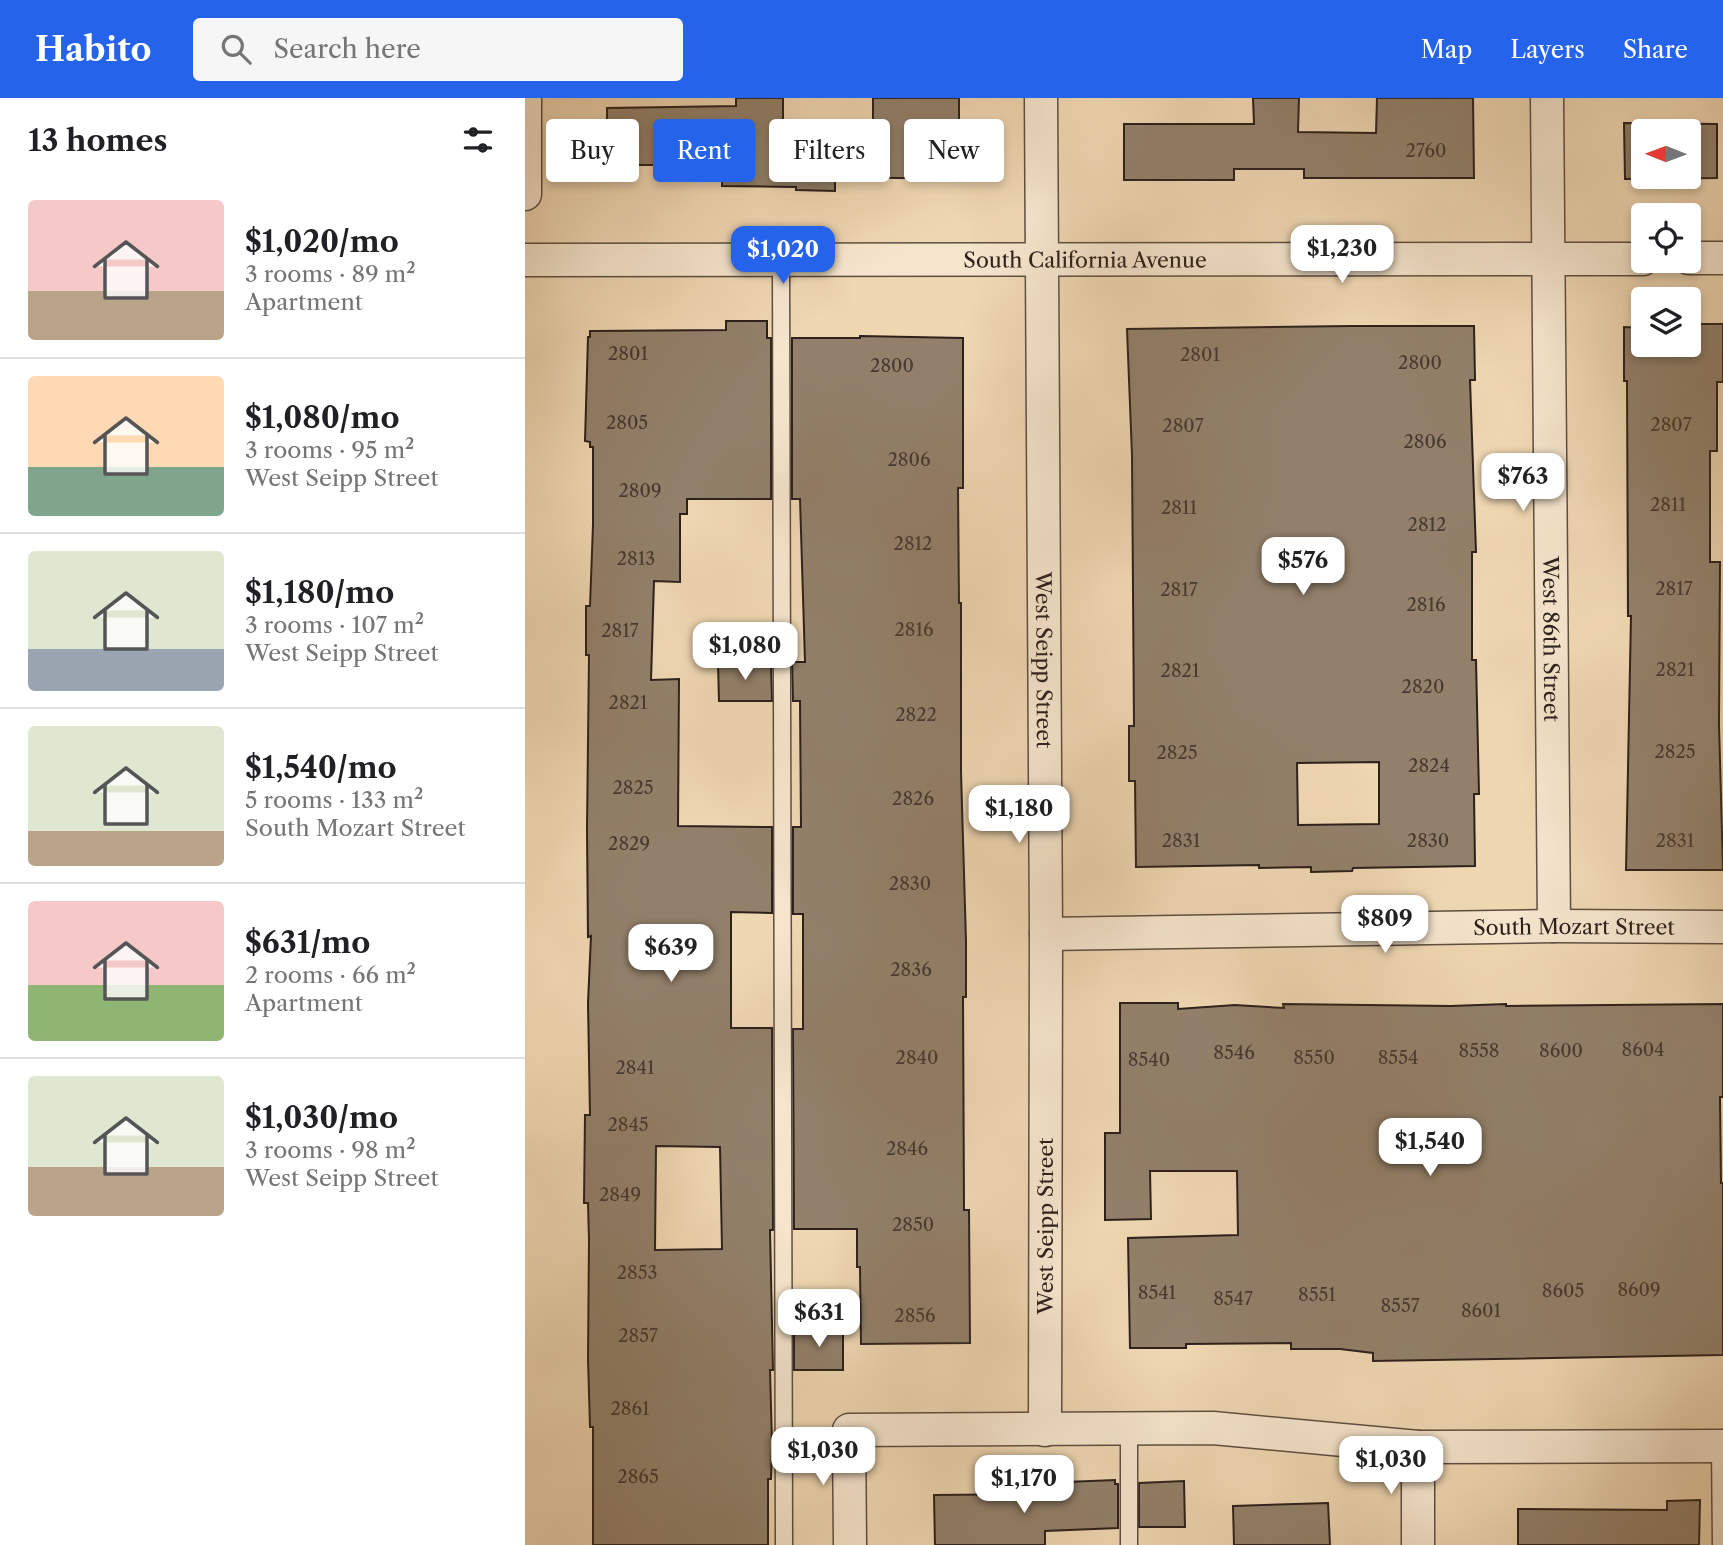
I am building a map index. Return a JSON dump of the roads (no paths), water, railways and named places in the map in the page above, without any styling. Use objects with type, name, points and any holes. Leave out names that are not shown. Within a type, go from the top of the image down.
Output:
[{"type":"street","points":[[525,98],[525,194]]},
{"type":"street","name":"West Seipp Street","points":[[1041,98],[1046,934],[1045,1430]]},
{"type":"street","name":"West 86th Street","points":[[1547,98],[1554,926]]},
{"type":"street","name":"South California Avenue","points":[[525,260],[1631,258]]},
{"type":"street","points":[[1701,258],[1723,258]]},
{"type":"street","name":"South Mozart Street","points":[[1046,934],[1723,926]]},
{"type":"street","points":[[850,1545],[849,1430],[1213,1429],[1418,1447],[1722,1446]]},
{"type":"street","points":[[1418,1447],[1418,1545]]},
{"type":"lane","points":[[781,260],[784,1545]]},
{"type":"lane","points":[[1129,1429],[1129,1545]]},
{"type":"lane","points":[[1721,1545],[1722,1446]]}]
